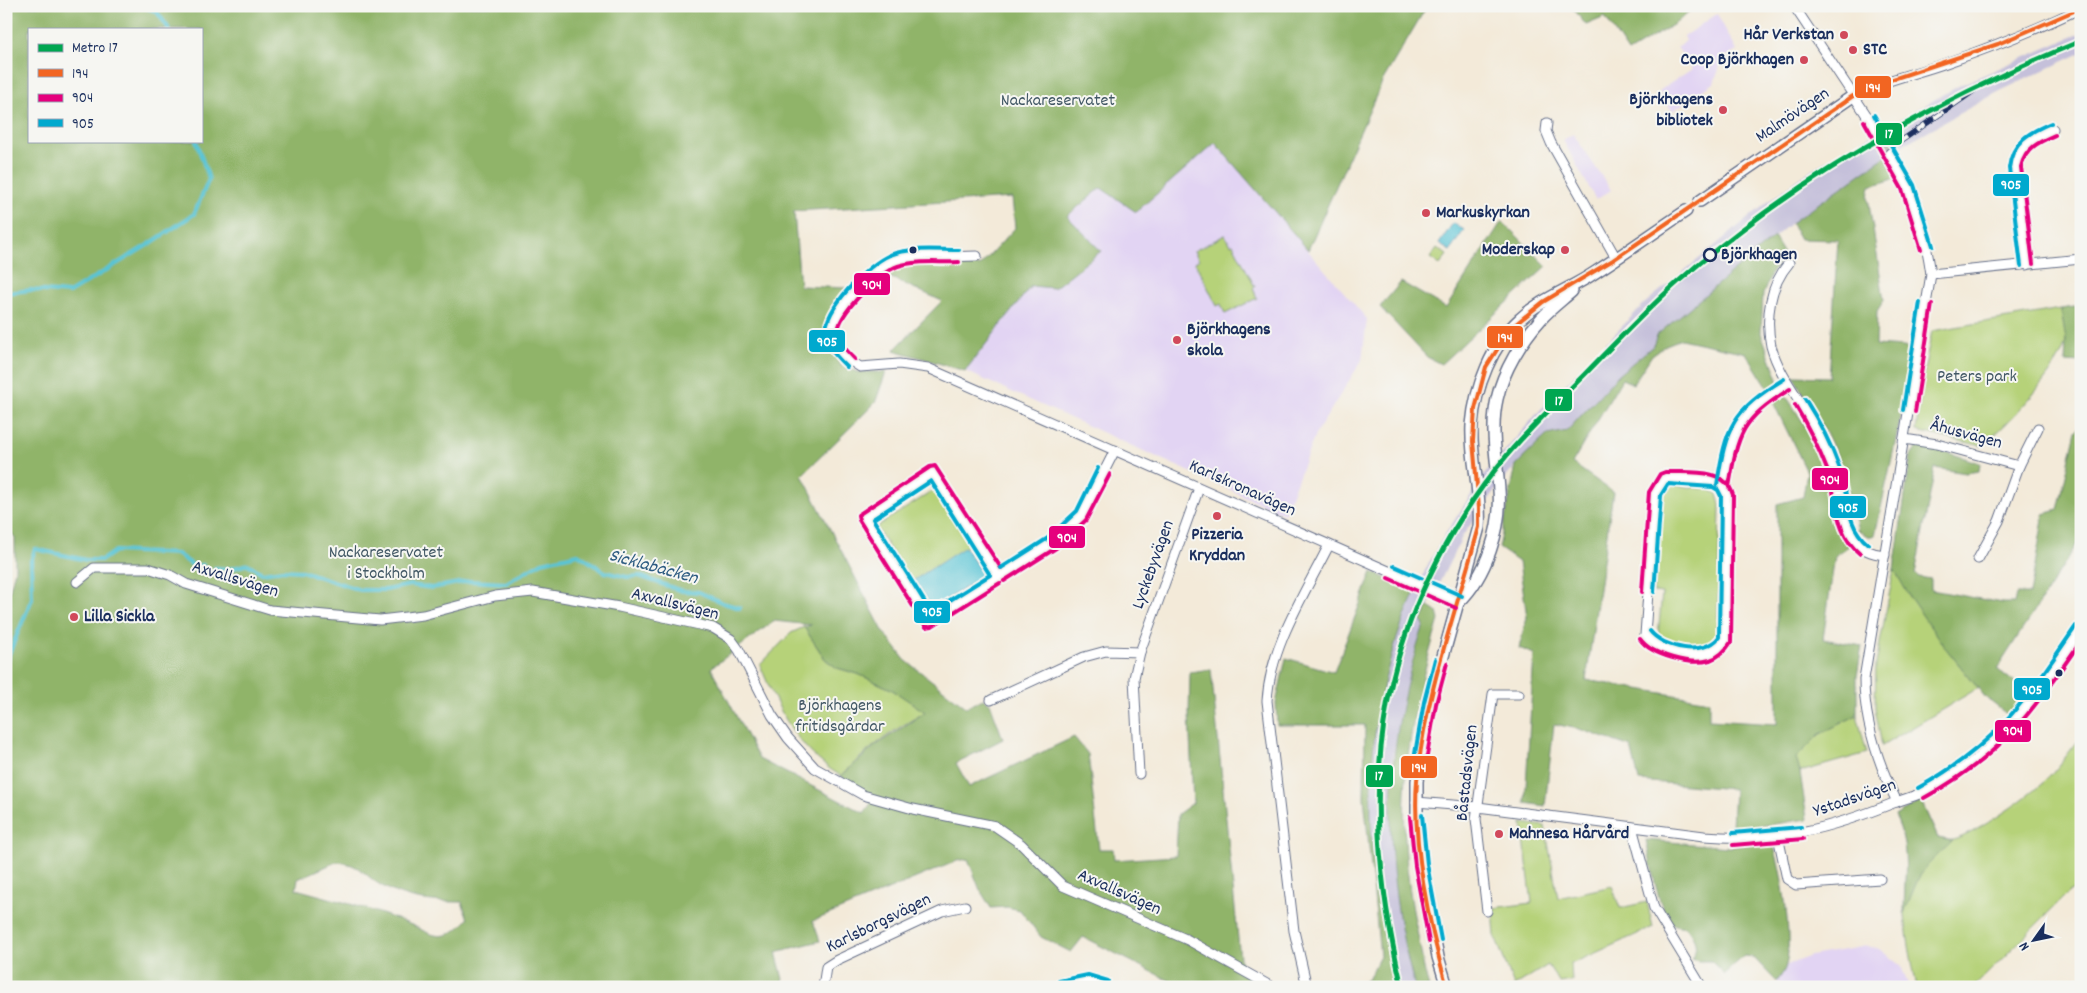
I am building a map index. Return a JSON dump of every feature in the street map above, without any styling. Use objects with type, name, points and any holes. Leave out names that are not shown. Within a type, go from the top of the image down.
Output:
[{"type":"street","points":[[1794,6],[1877,131]]},
{"type":"street","name":"Malmövägen","points":[[1700,200],[1853,96],[1871,86],[1946,63],[2081,8]]},
{"type":"street","points":[[1547,123],[1546,131],[1551,143],[1616,258]]},
{"type":"street","points":[[2027,265],[2014,167],[2016,156],[2018,150],[2030,139],[2053,129]]},
{"type":"street","points":[[1890,153],[1908,187],[1926,238],[1931,274],[1885,555],[1866,652],[1864,698],[1875,748],[1897,802]]},
{"type":"street","points":[[1447,987],[1438,957],[1421,866],[1416,802],[1417,781],[1430,703],[1480,521],[1472,424],[1486,366],[1505,336],[1519,319],[1540,304],[1588,277],[1686,211]]},
{"type":"street","name":"Karlskronavägen","points":[[977,256],[904,258],[886,264],[874,273],[839,310],[832,324],[832,339],[839,352],[860,367],[899,364],[928,368],[1459,602]]},
{"type":"street","points":[[1931,274],[2081,260]]},
{"type":"street","points":[[1789,263],[1778,276],[1773,289],[1769,328],[1772,346],[1787,384],[1809,416],[1835,473],[1852,539],[1861,548],[1885,555]]},
{"type":"street","points":[[1459,602],[1472,590],[1487,560],[1496,524],[1499,490],[1493,426],[1497,398],[1508,370],[1541,318],[1588,277]]},
{"type":"street","points":[[1723,486],[1715,481],[1665,478],[1655,493],[1645,635],[1650,642],[1658,646],[1689,654],[1706,654],[1720,646],[1725,639],[1727,495],[1723,486],[1729,449],[1734,434],[1745,416],[1766,397],[1787,384]]},
{"type":"street","name":"Åhusvägen","points":[[1978,559],[1999,521],[2019,466],[2038,428]]},
{"type":"street","name":"Åhusvägen","points":[[1904,438],[1932,443],[2019,466]]},
{"type":"street","points":[[999,577],[933,472],[864,517],[929,621],[999,577],[1052,543],[1082,515],[1115,450]]},
{"type":"street","name":"Lyckebyvägen","points":[[1139,774],[1134,678],[1140,652],[1199,488]]},
{"type":"street","points":[[1307,987],[1294,930],[1267,701],[1268,686],[1282,641],[1329,545]]},
{"type":"street","name":"Axvallsvägen","points":[[77,582],[94,568],[148,568],[170,575],[186,584],[270,610],[380,620],[423,615],[495,596],[533,592],[628,609],[712,628],[731,639],[739,650],[772,715],[788,738],[815,768],[863,795],[913,809],[995,826],[1021,844],[1063,886],[1188,940],[1272,987]]},
{"type":"street","name":"Ystadsvägen","points":[[1416,802],[1478,806],[1733,839],[1778,836],[1839,824],[1921,794],[1956,774],[1994,743],[2017,719],[2081,630]]},
{"type":"street","points":[[991,700],[1084,657],[1106,651],[1140,652]]},
{"type":"street","name":"Båstadsvägen","points":[[1487,911],[1476,819],[1493,694],[1520,694]]},
{"type":"street","points":[[1632,827],[1654,908],[1702,987]]},
{"type":"street","points":[[1778,836],[1787,879],[1796,885],[1880,879]]},
{"type":"street","name":"Karlsborgsvägen","points":[[823,987],[826,967],[837,960],[942,911],[965,906]]},
{"type":"street","points":[[1060,987],[1088,981],[1106,987]]},
{"type":"street","points":[[2077,987],[2081,983]]},
{"type":"shaded area","points":[[1717,14],[1737,51],[1723,58],[1714,83],[1672,111],[1659,91],[1692,69],[1677,47],[1686,41],[1684,36]]},
{"type":"shaded area","points":[[2081,33],[2081,53],[2000,91],[1906,143],[1791,223],[1657,335],[1653,346],[1618,375],[1567,431],[1547,435],[1516,465],[1463,535],[1422,621],[1424,625],[1413,657],[1402,703],[1391,768],[1391,857],[1402,927],[1415,987],[1396,987],[1373,874],[1370,825],[1375,734],[1383,682],[1401,624],[1426,568],[1444,536],[1484,475],[1541,409],[1644,304],[1769,201],[1812,169],[1962,84]]},
{"type":"shaded area","points":[[1573,134],[1611,190],[1596,200],[1563,140]]},
{"type":"shaded area","name":"Björkhagens skola","points":[[1215,143],[1367,319],[1362,360],[1315,435],[1284,514],[965,371],[1031,286],[1101,251],[1067,217],[1101,188]]},
{"type":"shaded area","points":[[1867,946],[1879,949],[1901,966],[1909,987],[1782,987],[1777,982],[1787,965],[1811,956]]},
{"type":"green space","name":"Nackareservatet i Stockholm","points":[[6,6],[1427,6],[1383,80],[1308,250],[1215,143],[1136,212],[1101,188],[1067,216],[1101,251],[1054,288],[1031,286],[965,371],[894,350],[942,301],[883,274],[902,262],[957,262],[980,266],[1015,228],[1012,198],[794,211],[800,286],[847,288],[832,306],[828,343],[840,365],[857,372],[886,372],[875,403],[802,475],[883,631],[905,660],[966,707],[983,699],[990,703],[1003,739],[956,763],[969,787],[1074,737],[1088,754],[1099,849],[1113,849],[1114,860],[1176,856],[1178,814],[1193,803],[1189,714],[1190,672],[1211,669],[1241,968],[1272,983],[1290,986],[1305,980],[1319,981],[1322,987],[1182,987],[1083,937],[1071,952],[1041,937],[1020,910],[1007,907],[991,908],[980,890],[968,859],[957,861],[813,921],[820,941],[776,952],[785,987],[6,987],[6,605],[15,570],[15,538],[6,525]],"holes":[[[774,621],[811,625],[804,627],[825,659],[837,668],[858,674],[891,689],[925,712],[875,746],[841,776],[872,802],[864,813],[759,759],[711,668]],[[336,862],[352,865],[379,884],[404,896],[432,901],[462,902],[468,919],[449,934],[442,936],[434,935],[385,915],[296,889],[298,879]]]},
{"type":"green space","points":[[1571,6],[1695,6],[1676,23],[1628,52],[1605,17],[1586,25]]},
{"type":"green space","points":[[1886,156],[1897,178],[1870,186],[1868,197],[1884,300],[1877,311],[1876,345],[1916,348],[1875,535],[1867,537],[1858,530],[1843,468],[1826,432],[1793,376],[1829,377],[1838,240],[1800,239],[1791,223]]},
{"type":"green space","points":[[1502,221],[1547,266],[1441,364],[1427,357],[1380,307],[1401,282],[1446,308]]},
{"type":"green space","points":[[1225,235],[1231,245],[1233,244],[1255,287],[1253,288],[1257,298],[1225,314],[1221,304],[1217,306],[1195,262],[1199,260],[1194,251]]},
{"type":"green space","points":[[1774,237],[1784,254],[1772,272],[1763,294],[1761,333],[1779,382],[1769,390],[1746,353],[1681,339],[1666,345],[1652,355],[1633,384],[1622,379],[1572,463],[1613,492],[1586,680],[1709,701],[1709,720],[1777,724],[1777,504],[1803,497],[1807,472],[1773,402],[1784,397],[1788,399],[1800,417],[1820,455],[1828,475],[1842,529],[1850,545],[1835,556],[1823,639],[1862,646],[1857,676],[1857,715],[1820,734],[1796,758],[1807,819],[1768,825],[1732,827],[1734,789],[1639,781],[1631,747],[1579,729],[1554,724],[1545,806],[1525,803],[1534,654],[1519,648],[1527,617],[1519,562],[1499,548],[1516,465],[1547,435],[1567,431],[1618,375],[1653,346],[1657,335]]},
{"type":"green space","points":[[1437,248],[1447,255],[1440,265],[1430,258]]},
{"type":"green space","points":[[2081,306],[2081,363],[2065,362],[2066,340],[2061,309]]},
{"type":"green space","name":"Peters park","points":[[2061,309],[2066,339],[2063,351],[2055,365],[2018,412],[1982,446],[1916,431],[1923,376],[1932,331]]},
{"type":"green space","points":[[2081,424],[2081,538],[1997,669],[2028,693],[2008,715],[1986,698],[1943,645],[1909,596],[1894,569],[1911,456],[1918,446],[1937,449],[1980,463],[1979,471],[1966,473],[1935,468],[1915,574],[1919,577],[1931,579],[1931,590],[2003,603],[2014,603],[2016,594],[2030,594],[2044,514],[2058,510],[2076,431]]},
{"type":"green space","points":[[1675,485],[1710,490],[1717,494],[1720,504],[1717,638],[1711,648],[1705,651],[1663,643],[1658,636],[1662,593],[1653,592],[1661,497],[1666,487]]},
{"type":"green space","points":[[936,489],[971,544],[911,582],[876,527]]},
{"type":"green space","points":[[1894,569],[1933,630],[1978,688],[1882,746],[1875,709],[1876,664]]},
{"type":"green space","points":[[1372,572],[1415,592],[1396,641],[1383,689],[1375,738],[1371,787],[1372,837],[1376,886],[1396,987],[1356,987],[1369,978],[1380,956],[1364,797],[1365,725],[1277,725],[1276,703],[1286,658],[1334,672]]},
{"type":"green space","points":[[1428,606],[1437,612],[1439,620],[1427,660],[1411,737],[1406,774],[1404,812],[1410,889],[1429,987],[1415,987],[1396,895],[1391,805],[1400,715],[1410,670],[1424,625],[1422,621]]},
{"type":"green space","name":"Björkhagens fritidsgårdar","points":[[804,627],[825,659],[837,668],[858,674],[891,689],[926,712],[903,725],[881,741],[841,776],[826,766],[801,742],[774,698],[760,665],[791,633]]},
{"type":"green space","points":[[1857,715],[1867,753],[1800,772],[1795,758],[1820,734]]},
{"type":"green space","points":[[2081,738],[2081,894],[2071,890],[1974,987],[1917,987],[1905,915],[1906,865],[1904,841],[1895,816],[1921,801],[1938,838],[1951,840],[1963,836],[2005,811],[2044,782]]},
{"type":"green space","points":[[1921,801],[1938,838],[1952,841],[1927,866],[1918,879],[1904,913],[1905,852],[1900,828],[1895,816]]},
{"type":"green space","points":[[1522,823],[1545,826],[1558,898],[1612,886],[1620,908],[1647,902],[1653,927],[1571,964],[1572,981],[1560,983],[1548,965],[1514,986],[1495,936],[1493,908],[1532,903]]},
{"type":"green space","points":[[1646,840],[1729,847],[1772,842],[1783,885],[1788,939],[1788,954],[1784,972],[1777,982],[1753,957],[1744,956],[1724,974],[1711,961],[1691,959],[1694,955],[1695,943],[1686,927],[1672,923],[1667,917],[1655,884]]},
{"type":"water","points":[[1453,223],[1464,230],[1450,251],[1439,244]]},
{"type":"water","points":[[965,547],[984,576],[932,608],[914,580]]},
{"type":"waterway","points":[[142,6],[157,12],[168,28]]},
{"type":"waterway","points":[[6,293],[31,290],[69,293],[151,243],[194,214],[209,179],[196,142]]},
{"type":"waterway","name":"Sicklabäcken","points":[[6,661],[32,599],[31,561],[35,549],[86,560],[102,560],[115,551],[177,554],[194,566],[203,565]]},
{"type":"waterway","name":"Sicklabäcken","points":[[215,568],[230,569],[248,564],[262,573],[282,570],[302,571],[360,590],[386,590],[410,585],[432,588],[469,581],[506,583],[542,562],[578,554],[605,572],[627,577],[639,576],[682,591],[699,592],[723,603],[740,608]]},
{"type":"tunnel","points":[[1877,131],[1890,153]]},
{"type":"railway","points":[[1898,143],[1984,84],[2032,60]]},
{"type":"metro line","name":"17","points":[[1402,987],[1387,911],[1379,834],[1378,796],[1385,719],[1400,650],[1411,620],[1437,561],[1469,505],[1508,454],[1536,424],[1655,303],[1725,243],[1772,208],[1870,144],[1974,89],[2081,41]]},
{"type":"transit line","name":"194","points":[[1447,987],[1423,885],[1417,831],[1417,781],[1427,718],[1442,653],[1479,527],[1473,441],[1475,409],[1486,367],[1511,328],[1543,302],[1613,260],[1853,96],[1887,81],[1998,44],[2081,8]]},
{"type":"transit line","name":"905","points":[[1874,115],[1914,185],[1933,246]]},
{"type":"transit line","name":"904","points":[[1864,121],[1902,189],[1921,250]]},
{"type":"transit line","name":"905","points":[[2021,266],[2009,168],[2014,151],[2023,139],[2051,123]]},
{"type":"transit line","name":"904","points":[[2033,264],[2021,167],[2029,150],[2038,143],[2055,135]]},
{"type":"transit line","name":"905","points":[[847,367],[834,353],[826,336],[831,314],[848,289],[870,268],[898,252],[959,250]]},
{"type":"transit line","name":"904","points":[[855,359],[844,348],[838,333],[844,315],[871,285],[890,270],[905,264],[959,262]]},
{"type":"transit line","name":"905","points":[[1903,410],[1920,302]]},
{"type":"transit line","name":"904","points":[[1915,412],[1932,304]]},
{"type":"transit line","name":"905","points":[[1717,485],[1724,448],[1734,422],[1753,401],[1784,379]]},
{"type":"transit line","name":"904","points":[[1729,487],[1735,453],[1744,429],[1761,410],[1790,389]]},
{"type":"transit line","name":"905","points":[[1805,399],[1824,433],[1840,469],[1851,519],[1861,537],[1868,544]]},
{"type":"transit line","name":"904","points":[[1795,405],[1813,438],[1828,472],[1838,516],[1845,536],[1860,554]]},
{"type":"transit line","name":"904","points":[[1000,583],[932,626],[926,627],[859,520],[858,515],[930,467],[935,466],[1001,568]]},
{"type":"transit line","name":"905","points":[[1001,568],[1048,538],[1077,511],[1098,468]]},
{"type":"transit line","name":"904","points":[[1640,639],[1645,645],[1662,654],[1693,662],[1713,659],[1722,653],[1731,642],[1733,495],[1729,486],[1722,480],[1705,473],[1695,472],[1665,472],[1660,474],[1649,492],[1642,592]]},
{"type":"transit line","name":"904","points":[[1004,581],[1056,548],[1086,520],[1110,474]]},
{"type":"transit line","name":"905","points":[[931,481],[990,575],[931,612],[873,519],[931,481]]},
{"type":"transit line","name":"905","points":[[1650,631],[1664,642],[1684,648],[1704,647],[1719,637],[1721,496],[1718,490],[1713,487],[1668,484],[1661,495],[1654,592]]},
{"type":"transit line","name":"905","points":[[1394,566],[1462,596]]},
{"type":"transit line","name":"904","points":[[1388,578],[1456,608]]},
{"type":"transit line","name":"905","points":[[1918,788],[1946,771],[1990,737],[2025,698],[2076,626]]},
{"type":"transit line","name":"904","points":[[1924,798],[1951,782],[1995,748],[2030,711],[2081,641]]},
{"type":"transit line","name":"905","points":[[1413,765],[1424,702],[1435,659]]},
{"type":"transit line","name":"904","points":[[1425,767],[1436,704],[1447,663]]},
{"type":"transit line","name":"905","points":[[1422,815],[1427,864],[1441,940]]},
{"type":"transit line","name":"904","points":[[1410,817],[1415,866],[1429,942]]},
{"type":"transit line","name":"905","points":[[1733,833],[1801,827]]},
{"type":"transit line","name":"904","points":[[1733,845],[1803,839]]},
{"type":"transit line","name":"905","points":[[1059,981],[1088,975],[1108,981]]},
{"type":"place","name":"Hår Verkstan","points":[[1844,35]]},
{"type":"place","name":"STC","points":[[1853,50]]},
{"type":"place","name":"Coop Björkhagen","points":[[1804,60]]},
{"type":"place","name":"Björkhagens bibliotek","points":[[1723,110]]},
{"type":"place","name":"Markuskyrkan","points":[[1426,213]]},
{"type":"place","name":"Moderskap","points":[[1565,250]]},
{"type":"place","name":"Björkhagen","points":[[1710,255]]},
{"type":"place","name":"Björkhagens skola","points":[[1177,340]]},
{"type":"place","name":"Pizzeria Kryddan","points":[[1217,516]]},
{"type":"place","name":"Lilla Sickla","points":[[74,617]]},
{"type":"place","name":"Mahnesa Hårvård","points":[[1499,834]]},
{"type":"park label","name":"Nackareservatet","points":[[1058,101]]}]
